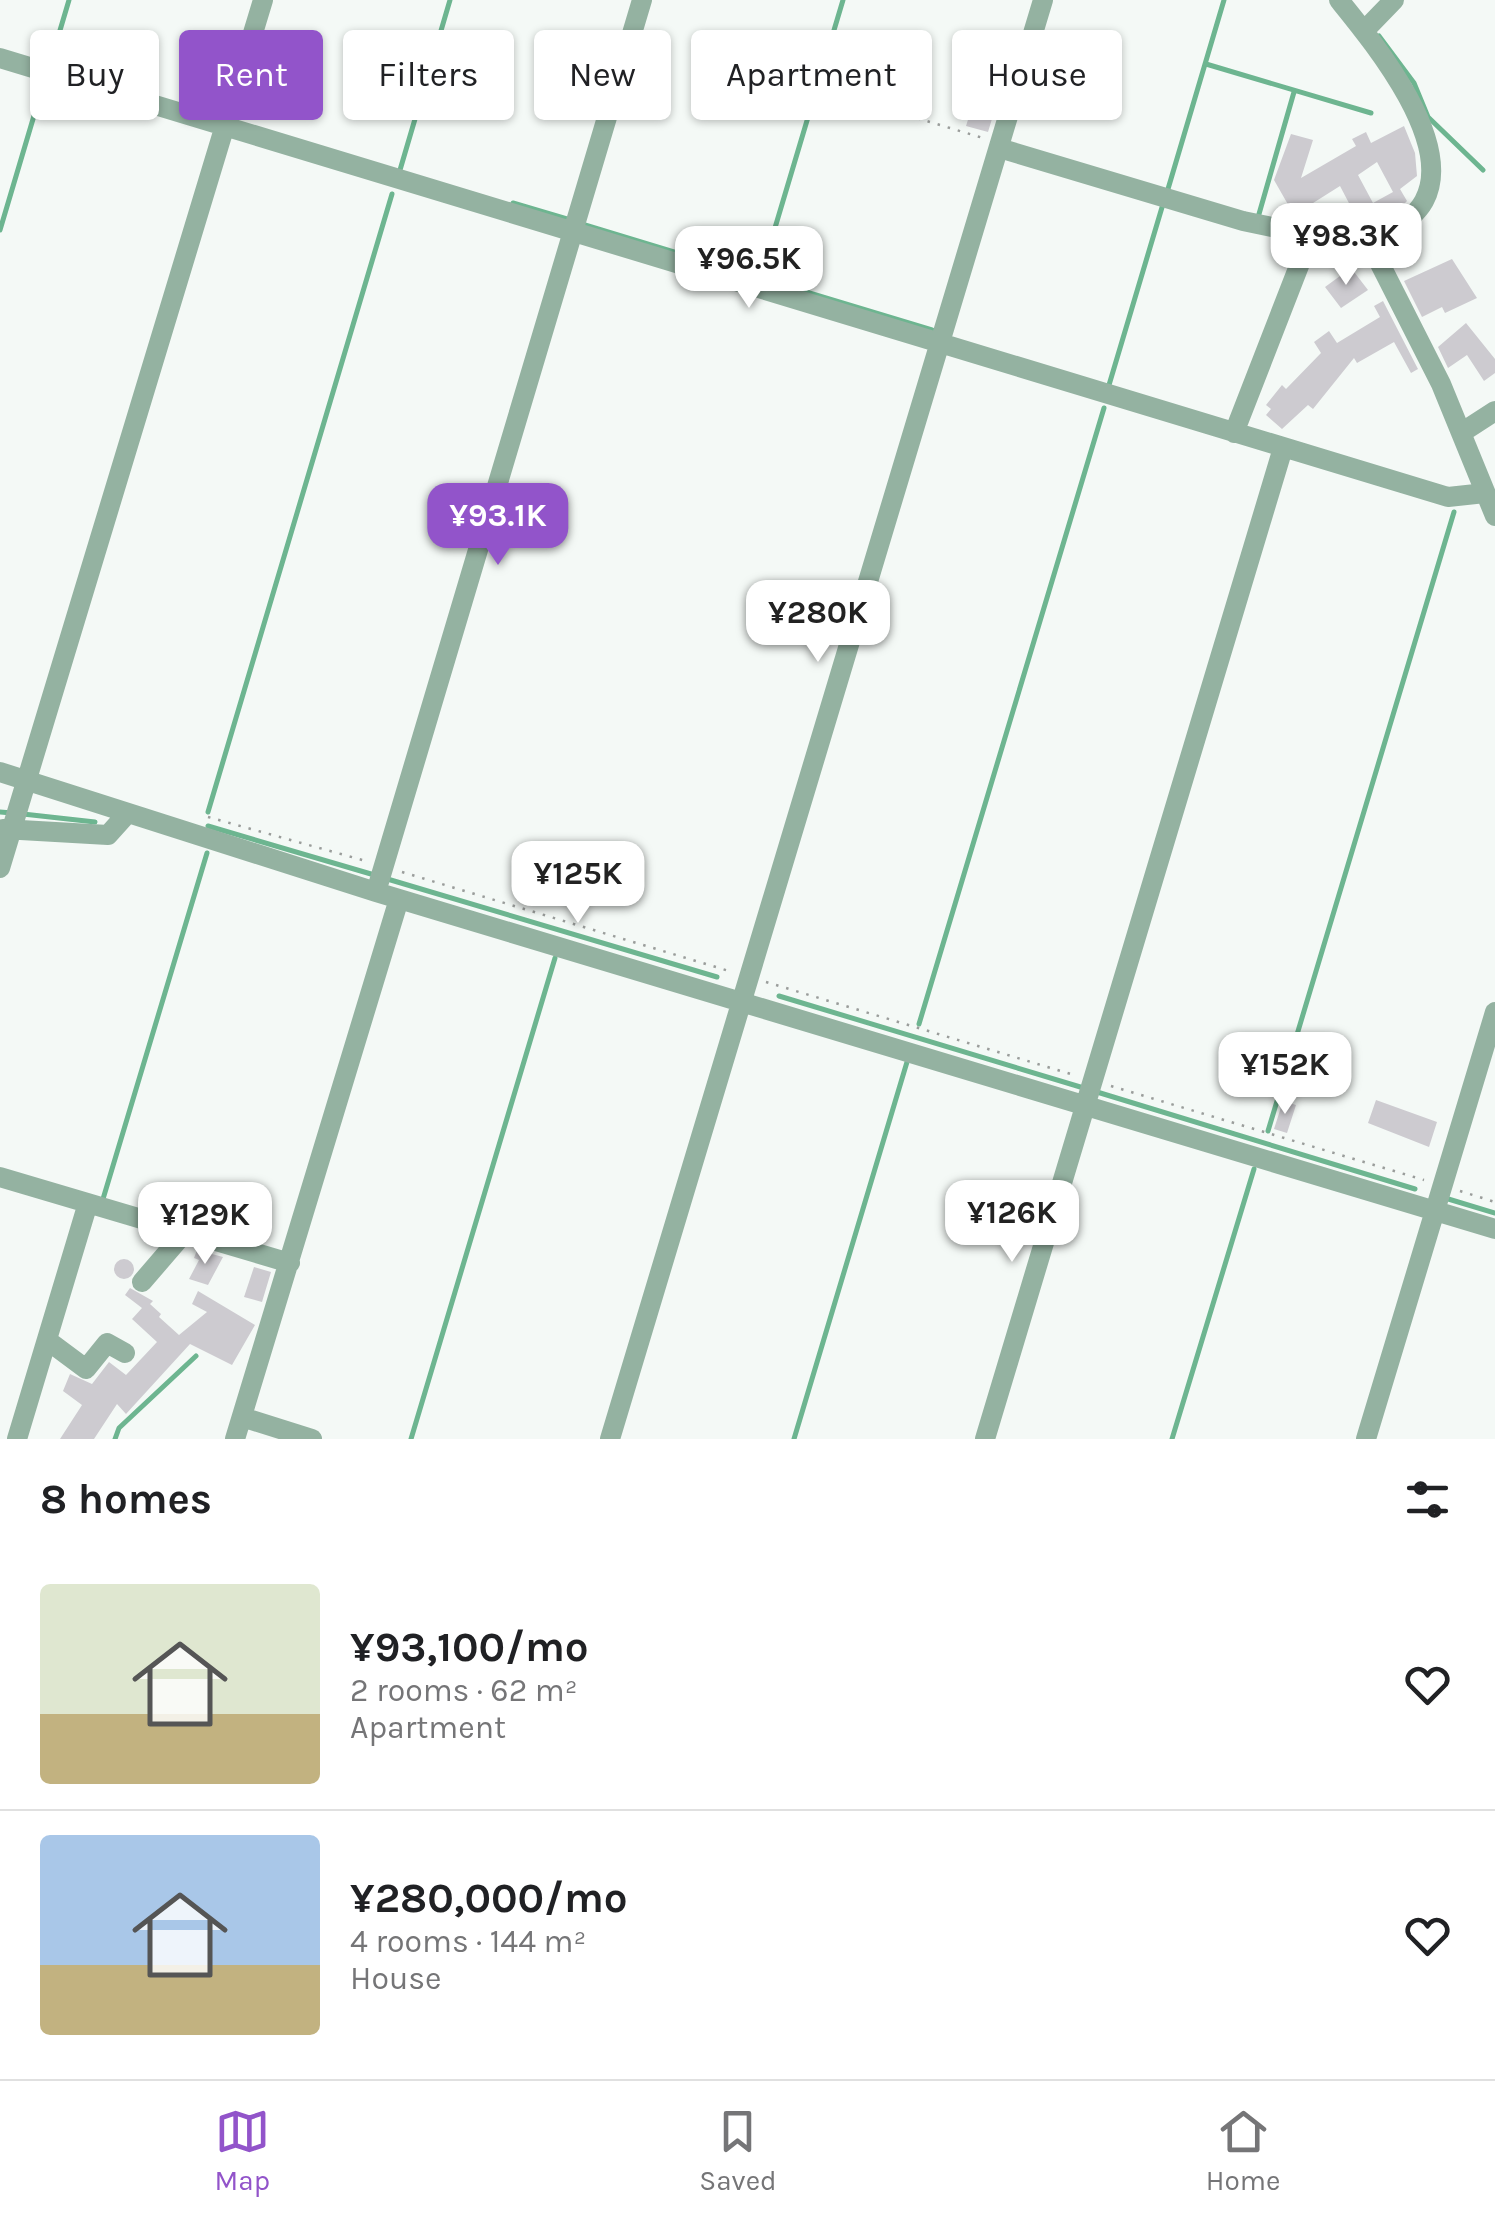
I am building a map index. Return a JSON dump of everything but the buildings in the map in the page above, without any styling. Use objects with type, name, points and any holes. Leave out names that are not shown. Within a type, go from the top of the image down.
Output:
[{"type":"street","points":[[0,868],[264,0]]},
{"type":"street","points":[[376,892],[642,0]]},
{"type":"street","points":[[610,1439],[1043,0]]},
{"type":"street","points":[[1000,146],[1243,221],[1372,248],[1412,217],[1429,186],[1427,156],[1415,109],[1396,70],[1339,0]]},
{"type":"street","points":[[1364,31],[1394,0]]},
{"type":"street","points":[[0,58],[1448,497],[1485,493]]},
{"type":"street","points":[[1234,433],[1311,235]]},
{"type":"street","points":[[1372,248],[1442,384],[1495,516]]},
{"type":"street","points":[[1461,433],[1495,412]]},
{"type":"street","points":[[986,1439],[1283,448]]},
{"type":"street","points":[[0,772],[126,815],[743,1002],[1089,1095],[1495,1229]]},
{"type":"street","points":[[11,822],[108,835],[126,815]]},
{"type":"street","points":[[235,1439],[399,899]]},
{"type":"street","points":[[1366,1439],[1495,1012]]},
{"type":"street","points":[[0,1177],[290,1263]]},
{"type":"street","points":[[18,1439],[88,1203]]},
{"type":"street","points":[[142,1282],[185,1232]]},
{"type":"street","points":[[47,1340],[86,1369],[107,1342],[124,1353]]},
{"type":"street","points":[[242,1417],[312,1439]]},
{"type":"path","points":[[918,120],[1000,146]]},
{"type":"waterway","points":[[60,30],[69,0]]},
{"type":"waterway","points":[[400,170],[450,0]]},
{"type":"waterway","points":[[760,278],[843,0]]},
{"type":"waterway","points":[[1168,189],[1224,0]]},
{"type":"waterway","points":[[1379,36],[1414,83],[1428,117],[1483,170]]},
{"type":"waterway","points":[[1206,64],[1371,113]]},
{"type":"waterway","points":[[1259,214],[1294,92]]},
{"type":"waterway","points":[[0,230],[33,120]]},
{"type":"waterway","points":[[208,812],[392,194]]},
{"type":"waterway","points":[[513,203],[567,219]]},
{"type":"waterway","points":[[1109,385],[1163,204]]},
{"type":"waterway","points":[[585,225],[932,330]]},
{"type":"waterway","points":[[919,1024],[1104,408]]},
{"type":"waterway","points":[[1268,1131],[1454,512]]},
{"type":"waterway","points":[[0,812],[12,813]]},
{"type":"waterway","points":[[23,814],[95,822]]},
{"type":"waterway","points":[[208,826],[371,874]]},
{"type":"waterway","points":[[103,1199],[207,853]]},
{"type":"waterway","points":[[384,878],[717,977]]},
{"type":"waterway","points":[[411,1439],[555,958]]},
{"type":"waterway","points":[[779,996],[1087,1089]]},
{"type":"waterway","points":[[794,1439],[907,1062]]},
{"type":"waterway","points":[[1097,1092],[1415,1189]]},
{"type":"waterway","points":[[1172,1439],[1254,1169]]},
{"type":"waterway","points":[[1445,1198],[1495,1213]]},
{"type":"waterway","points":[[115,1439],[119,1428],[196,1356]]}]
